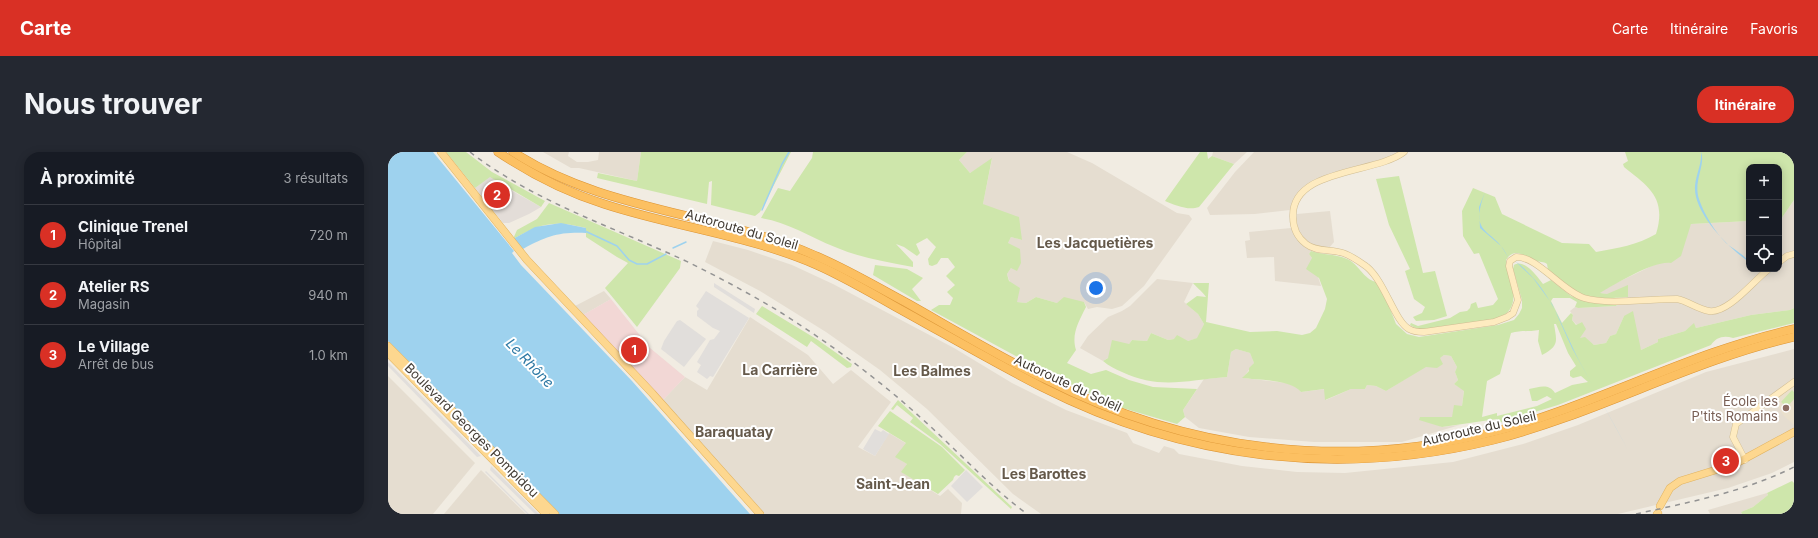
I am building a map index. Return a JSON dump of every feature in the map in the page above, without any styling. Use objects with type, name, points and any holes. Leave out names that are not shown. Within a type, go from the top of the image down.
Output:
[{"type":"highway","name":"Autoroute du Soleil","points":[[498,152],[538,176],[601,203],[771,247],[813,263],[853,282],[1042,387],[1107,416],[1172,438],[1262,455],[1308,459],[1361,459],[1432,452],[1477,444],[1543,426],[1723,356],[1794,337]]},
{"type":"highway","name":"Autoroute du Soleil","points":[[513,152],[565,180],[603,194],[651,208],[730,226],[795,247],[849,272],[1020,366],[1089,401],[1173,430],[1243,445],[1288,450],[1360,451],[1410,447],[1475,436],[1546,416],[1721,349],[1794,329]]},
{"type":"main road","points":[[441,152],[523,254],[652,393],[760,514]]},
{"type":"main road","points":[[1404,152],[1389,160],[1329,176],[1310,186],[1298,199],[1294,207],[1293,218],[1297,234],[1306,244],[1319,250],[1344,254],[1369,269],[1382,285],[1404,325],[1416,332],[1494,322],[1507,318],[1513,313],[1518,300],[1509,266],[1510,261],[1516,257],[1527,259],[1569,291],[1585,299],[1676,299],[1686,301],[1710,311],[1720,310],[1730,304],[1754,281],[1766,272]]},
{"type":"main road","points":[[1782,260],[1787,256],[1794,254]]},
{"type":"main road","name":"Boulevard Georges Pompidou","points":[[388,346],[555,514]]},
{"type":"main road","name":"Boulevard Georges Pompidou","points":[[388,353],[546,514]]},
{"type":"main road","points":[[1745,460],[1733,436],[1736,424],[1794,382]]},
{"type":"main road","points":[[1659,508],[1670,488],[1680,481],[1729,467],[1745,460],[1794,432]]},
{"type":"shaded area","points":[[543,152],[569,152],[568,156],[577,162],[588,162],[598,160],[599,152],[641,152],[637,181],[579,168],[571,168]]},
{"type":"shaded area","points":[[967,152],[1067,152],[1092,163],[1177,213],[1189,215],[1192,219],[1144,286],[1122,306],[1112,309],[1097,307],[1088,309],[1084,302],[1057,303],[1036,297],[1026,303],[1017,302],[1007,274],[1011,268],[1008,243],[1011,237],[1022,240],[983,204],[992,159],[970,173],[959,160]]},
{"type":"shaded area","points":[[1213,152],[1247,152],[1234,164],[1212,156]]},
{"type":"shaded area","points":[[1254,152],[1400,152],[1389,158],[1314,180],[1298,193],[1290,210],[1255,214],[1210,215],[1207,208],[1235,172]]},
{"type":"shaded area","points":[[490,176],[502,185],[541,207],[509,223],[503,223],[475,188]]},
{"type":"shaded area","points":[[1794,200],[1794,308],[1790,310],[1751,315],[1696,328],[1694,324],[1685,331],[1658,339],[1658,342],[1641,350],[1624,316],[1616,334],[1610,336],[1606,343],[1594,345],[1585,338],[1580,338],[1582,322],[1577,325],[1572,320],[1573,315],[1570,311],[1575,307],[1616,306],[1628,297],[1599,293],[1614,284],[1656,264],[1671,262],[1691,224],[1746,221],[1746,272],[1782,272],[1782,218]]},
{"type":"shaded area","points":[[1330,211],[1334,242],[1329,248],[1323,248],[1309,243],[1299,232],[1296,221],[1297,214]]},
{"type":"shaded area","points":[[1291,228],[1302,245],[1311,251],[1309,254],[1312,258],[1321,286],[1275,281],[1274,257],[1247,258],[1245,241],[1250,240],[1249,232]]},
{"type":"shaded area","points":[[713,241],[748,250],[792,265],[833,284],[954,348],[1012,383],[1066,410],[1127,433],[1133,443],[1159,453],[1164,446],[1174,449],[1179,454],[1242,466],[1297,472],[1345,473],[1453,462],[1523,444],[1578,425],[1706,372],[1794,349],[1794,462],[1772,473],[1728,488],[1618,514],[1041,514],[1013,494],[927,409],[880,370],[826,332],[760,291],[705,262]]},
{"type":"shaded area","points":[[1157,279],[1193,283],[1184,302],[1198,314],[1204,324],[1198,338],[1188,341],[1174,339],[1168,340],[1151,333],[1147,341],[1132,340],[1129,344],[1103,361],[1080,348],[1088,336],[1108,317],[1130,306]]},
{"type":"shaded area","points":[[714,283],[755,309],[754,313],[714,287]]},
{"type":"shaded area","points":[[604,291],[611,299],[583,315],[575,306]]},
{"type":"shaded area","points":[[706,291],[749,318],[713,377],[710,376],[707,379],[697,372],[701,365],[697,362],[710,340],[714,339],[720,331],[713,328],[697,316],[697,311],[699,309],[696,306]]},
{"type":"shaded area","points":[[611,299],[650,348],[685,377],[662,401],[583,315]]},
{"type":"shaded area","points":[[750,317],[808,355],[833,384],[851,370],[891,402],[858,447],[875,456],[889,433],[907,444],[896,457],[907,464],[902,472],[940,496],[948,489],[962,503],[961,514],[765,514],[662,401],[685,377],[707,390]]},
{"type":"shaded area","points":[[680,320],[706,339],[684,367],[661,349],[664,341],[677,321]]},
{"type":"shaded area","points":[[1236,349],[1250,353],[1254,363],[1243,378],[1287,383],[1298,388],[1301,392],[1325,389],[1326,400],[1351,389],[1365,389],[1367,385],[1376,386],[1386,391],[1444,355],[1451,356],[1457,367],[1455,372],[1458,380],[1454,384],[1464,390],[1462,406],[1452,417],[1420,417],[1442,427],[1460,425],[1402,442],[1314,442],[1249,437],[1199,428],[1185,417],[1183,410],[1204,379],[1227,377],[1231,352]]},
{"type":"shaded area","points":[[388,362],[481,456],[477,457],[388,366]]},
{"type":"shaded area","points":[[388,376],[475,463],[433,514],[388,514]]},
{"type":"shaded area","name":"École les P'tits Romains","points":[[1794,385],[1794,425],[1783,415],[1775,401]]},
{"type":"shaded area","points":[[875,429],[881,432],[883,430],[889,434],[875,456],[863,449]]},
{"type":"shaded area","points":[[491,466],[539,514],[535,514],[490,470]]},
{"type":"shaded area","points":[[481,470],[526,514],[444,514]]},
{"type":"shaded area","points":[[966,470],[983,487],[967,502],[951,486]]},
{"type":"shaded area","points":[[486,471],[529,514],[527,514],[485,472]]},
{"type":"shaded area","points":[[1767,493],[1768,495],[1753,507],[1741,512],[1742,514],[1710,514],[1708,510]]},
{"type":"green space","points":[[446,152],[466,152],[492,172],[545,201],[541,207],[490,177],[475,188]]},
{"type":"green space","points":[[641,152],[791,152],[760,212],[755,216],[711,205],[712,181],[709,182],[707,204],[597,178],[598,173],[637,181]]},
{"type":"green space","points":[[813,152],[967,152],[959,160],[970,173],[992,158],[983,204],[1019,217],[1022,240],[1011,237],[1008,243],[1020,249],[1021,263],[1017,271],[1011,268],[1007,274],[1009,281],[1020,288],[1017,302],[1026,303],[1036,297],[1057,303],[1064,297],[1084,302],[1086,307],[1078,323],[1074,338],[1076,350],[1067,363],[1091,374],[1106,370],[1129,380],[1153,387],[1197,389],[1183,410],[1185,417],[1177,424],[1119,407],[1045,372],[931,310],[939,305],[950,305],[953,298],[947,292],[955,285],[946,276],[955,267],[948,258],[941,258],[937,264],[932,266],[929,265],[928,259],[936,247],[927,238],[916,244],[920,253],[917,256],[904,247],[896,244],[913,262],[913,267],[844,251],[790,226],[761,218],[778,188],[790,191],[812,158]]},
{"type":"green space","points":[[1200,152],[1207,152],[1208,159],[1212,156],[1234,164],[1199,207],[1186,208],[1165,201]]},
{"type":"green space","points":[[1625,152],[1794,152],[1794,200],[1782,218],[1782,164],[1746,164],[1746,221],[1691,224],[1681,256],[1671,263],[1655,265],[1645,269],[1600,293],[1607,294],[1628,285],[1628,297],[1594,298],[1581,295],[1568,287],[1548,270],[1546,263],[1538,262],[1521,254],[1513,253],[1506,260],[1513,289],[1513,300],[1510,309],[1505,314],[1484,322],[1446,328],[1418,329],[1410,325],[1411,323],[1418,326],[1450,318],[1460,312],[1467,311],[1471,304],[1476,302],[1478,308],[1493,305],[1498,299],[1479,253],[1474,254],[1463,236],[1462,211],[1473,188],[1495,197],[1502,214],[1562,243],[1589,244],[1596,252],[1634,243],[1656,234],[1659,222],[1659,211],[1654,194],[1624,167],[1623,164],[1628,161]]},
{"type":"green space","points":[[1399,176],[1423,273],[1435,271],[1447,316],[1434,320],[1416,321],[1413,317],[1422,313],[1425,307],[1414,299],[1405,271],[1410,269],[1389,225],[1376,179]]},
{"type":"green space","points":[[549,203],[681,261],[680,268],[637,327],[605,288],[628,263],[586,237],[586,228],[565,224],[548,224],[532,229],[513,239],[517,230],[537,219]]},
{"type":"green space","points":[[1311,251],[1338,256],[1355,264],[1364,275],[1376,282],[1385,296],[1396,324],[1407,334],[1419,337],[1498,325],[1514,320],[1522,308],[1522,300],[1513,269],[1514,265],[1518,263],[1530,269],[1543,284],[1551,280],[1571,296],[1585,301],[1618,304],[1616,306],[1578,308],[1575,307],[1577,302],[1570,298],[1553,298],[1551,301],[1562,323],[1571,313],[1573,315],[1572,320],[1576,325],[1582,322],[1586,329],[1580,338],[1585,337],[1594,345],[1606,343],[1610,336],[1616,334],[1624,316],[1633,311],[1641,350],[1658,342],[1658,339],[1685,331],[1694,323],[1696,328],[1751,315],[1790,310],[1794,308],[1794,323],[1733,338],[1720,337],[1711,345],[1558,405],[1499,423],[1497,419],[1442,427],[1419,420],[1420,417],[1452,417],[1454,405],[1462,406],[1464,391],[1454,384],[1458,380],[1455,372],[1457,367],[1451,356],[1444,355],[1440,358],[1443,364],[1437,368],[1426,367],[1386,391],[1376,386],[1367,385],[1365,389],[1351,389],[1325,400],[1324,389],[1301,392],[1296,388],[1282,382],[1242,378],[1254,363],[1250,353],[1236,349],[1231,352],[1227,377],[1186,381],[1161,382],[1136,378],[1112,367],[1103,361],[1108,358],[1112,340],[1129,344],[1132,340],[1147,341],[1151,333],[1168,340],[1174,339],[1177,335],[1188,341],[1197,338],[1204,324],[1198,314],[1186,304],[1197,296],[1206,297],[1193,283],[1209,283],[1206,322],[1250,332],[1277,331],[1302,335],[1310,333],[1316,328],[1325,309],[1327,299],[1319,278],[1306,269],[1312,258],[1309,254]],"holes":[[[1554,324],[1556,324],[1568,353],[1576,366],[1570,371],[1570,376],[1573,378],[1581,376],[1588,382],[1572,385],[1555,393],[1547,387],[1529,389],[1532,401],[1537,401],[1547,396],[1552,399],[1537,406],[1497,416],[1497,413],[1482,417],[1487,381],[1500,374],[1511,333],[1539,330],[1538,341],[1542,355],[1548,352],[1556,343]]]},
{"type":"green space","points":[[875,265],[907,269],[923,278],[912,289],[921,301],[917,301],[873,275]]},
{"type":"green space","points":[[762,306],[818,340],[852,364],[851,367],[847,368],[811,341],[807,347],[756,314]]},
{"type":"green space","points":[[1792,390],[1794,392],[1794,399],[1787,407],[1781,402]]},
{"type":"green space","points":[[898,400],[1012,507],[1011,509],[940,444],[910,422],[913,418],[897,405],[893,410],[891,409]]},
{"type":"green space","points":[[890,411],[942,447],[965,470],[959,476],[956,475],[953,480],[938,494],[901,472],[907,464],[895,457],[906,443],[878,426]]},
{"type":"green space","points":[[1792,481],[1794,483],[1794,514],[1742,514],[1741,512],[1753,507],[1768,495],[1767,493]]},
{"type":"water","name":"Le Rhône","points":[[388,152],[433,152],[514,251],[512,253],[521,265],[632,381],[750,514],[559,514],[388,341]]},
{"type":"water","points":[[1701,152],[1702,162],[1697,186],[1699,199],[1710,222],[1718,233],[1706,218],[1696,196],[1696,177],[1701,161]]},
{"type":"water","points":[[1485,192],[1480,207],[1479,216],[1479,207]]},
{"type":"water","points":[[1480,218],[1481,225],[1484,230],[1501,246],[1480,228]]},
{"type":"water","points":[[561,223],[586,228],[586,233],[560,234],[546,238],[523,249],[513,239],[535,227]]},
{"type":"water","points":[[1730,246],[1742,254],[1746,260]]},
{"type":"water","points":[[1515,261],[1528,272],[1533,278]]},
{"type":"water","points":[[1533,278],[1538,284],[1549,300]]},
{"type":"water","points":[[1554,309],[1575,351],[1592,385],[1572,348]]},
{"type":"water","points":[[1595,390],[1617,429],[1628,450]]},
{"type":"waterway","points":[[762,210],[782,164],[789,152]]},
{"type":"waterway","points":[[585,231],[617,246],[629,260],[637,264],[647,264],[666,254]]},
{"type":"waterway","points":[[673,248],[686,242]]},
{"type":"railway","points":[[470,152],[495,170],[549,200],[692,264],[726,281],[780,312],[887,388],[933,429],[972,467],[1027,514]]},
{"type":"railway","points":[[1636,514],[1736,490],[1775,476],[1794,467]]},
{"type":"place","name":"Atelier RS","points":[[497,195]]},
{"type":"place","name":"Clinique Trenel","points":[[634,350]]},
{"type":"place","name":"École les P'tits Romains","points":[[1786,408]]},
{"type":"place","name":"Le Village","points":[[1726,461]]},
{"type":"district","name":"Les Jacquetières","points":[[1095,243]]},
{"type":"district","name":"La Carrière","points":[[780,370]]},
{"type":"district","name":"Les Balmes","points":[[932,371]]},
{"type":"district","name":"Baraquatay","points":[[734,432]]},
{"type":"district","name":"Les Barottes","points":[[1044,474]]},
{"type":"district","name":"Saint-Jean","points":[[893,484]]}]
